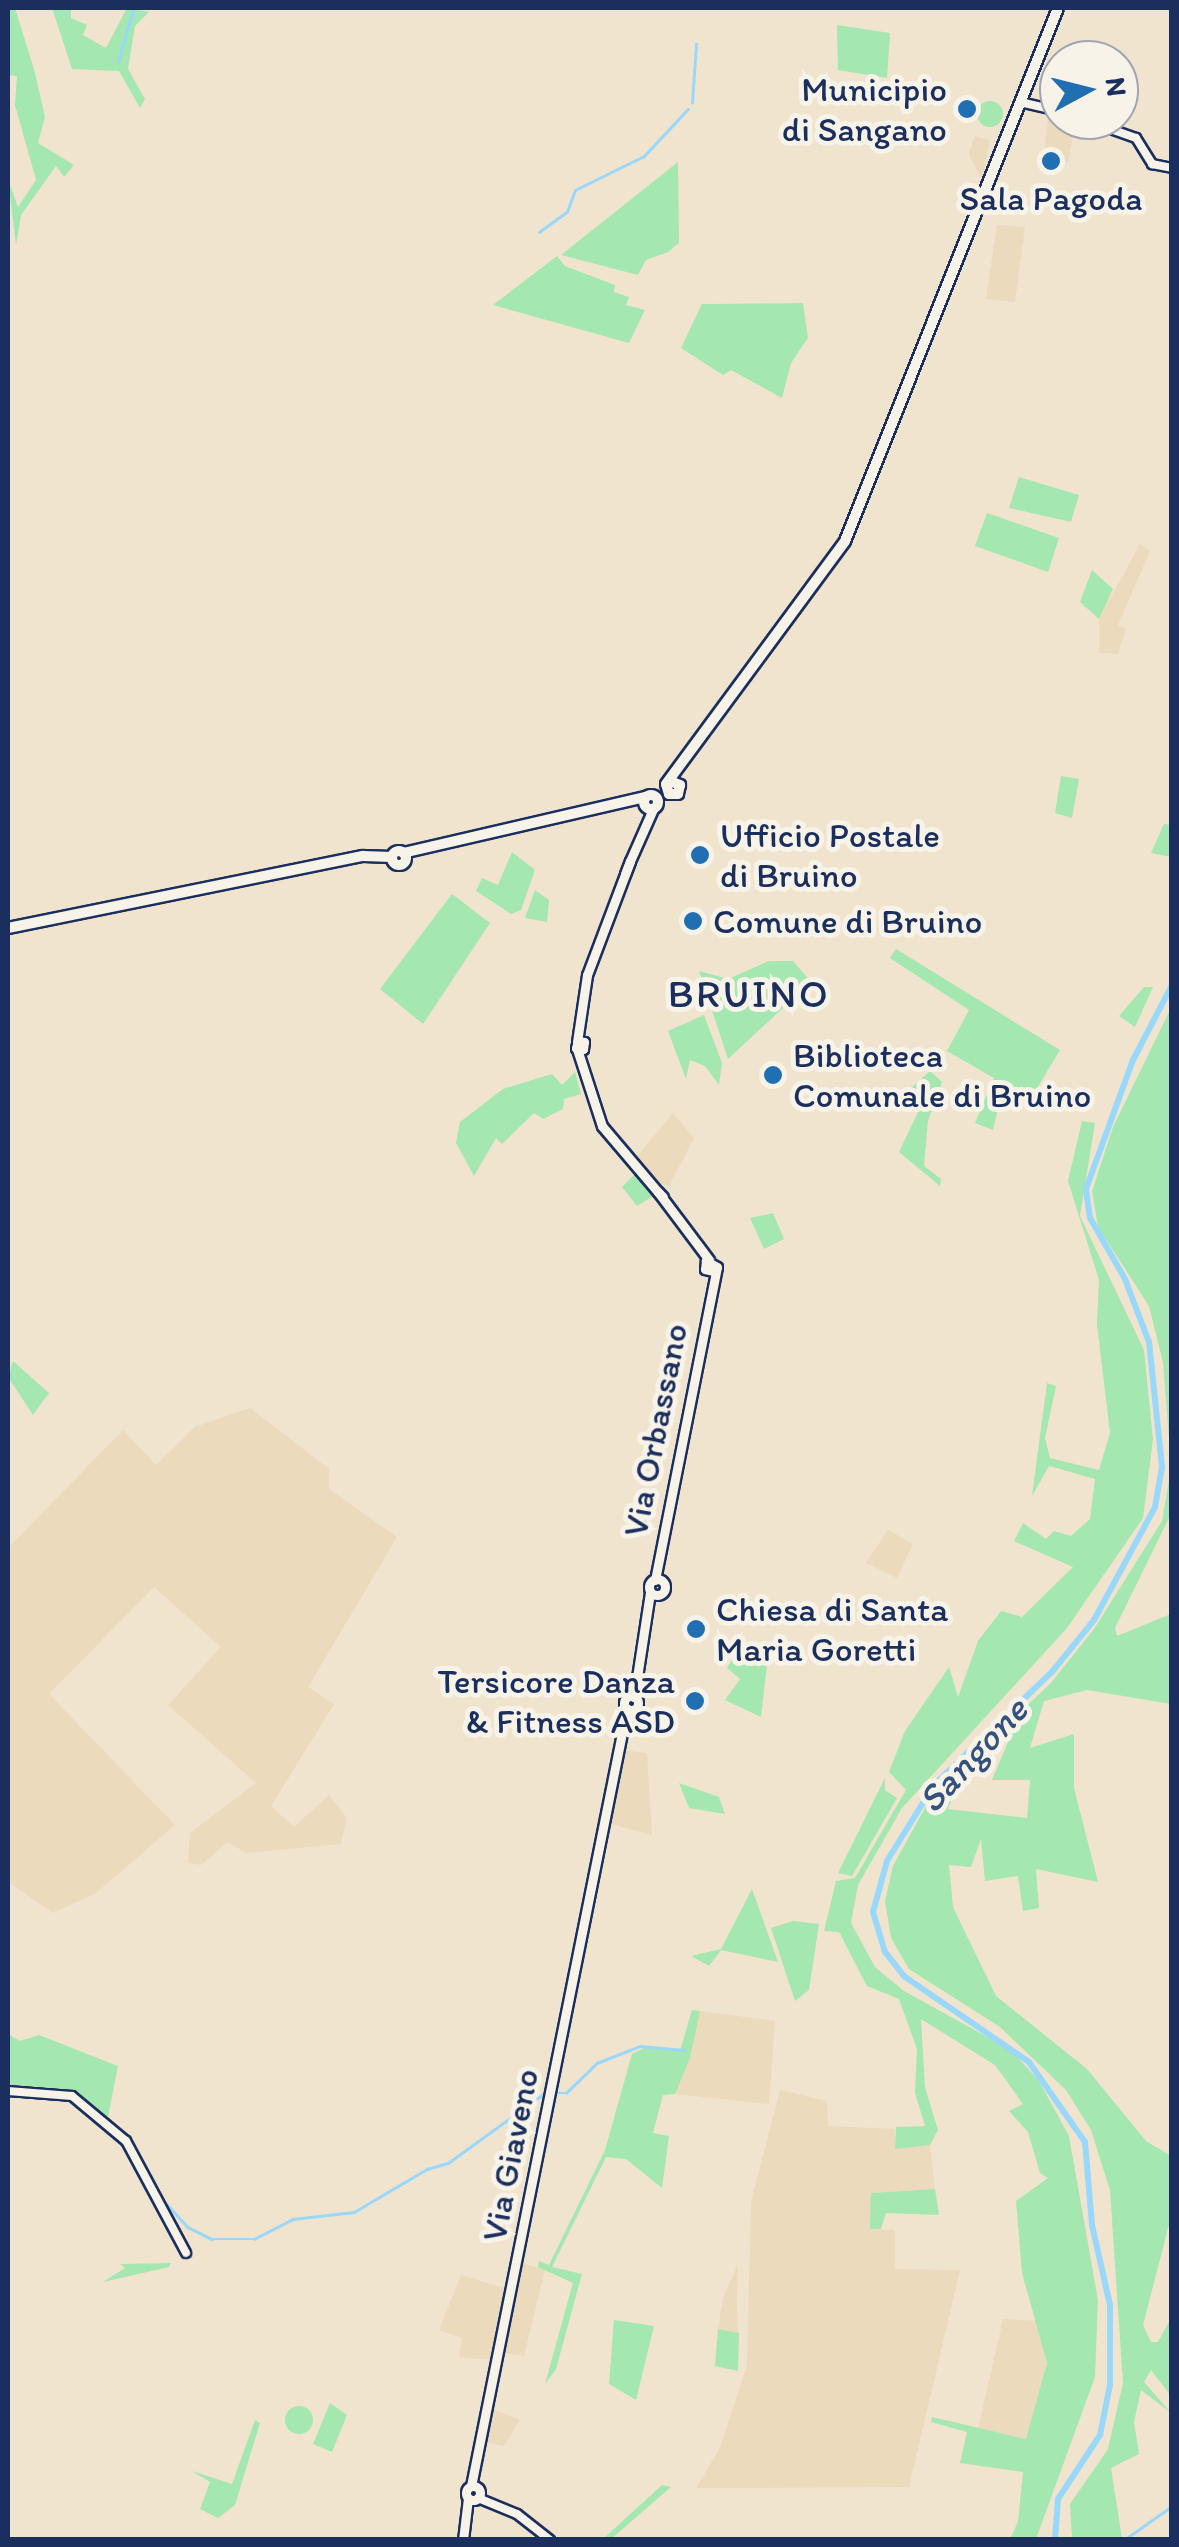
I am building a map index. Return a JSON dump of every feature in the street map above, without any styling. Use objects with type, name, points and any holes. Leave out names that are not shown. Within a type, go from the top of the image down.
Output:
[{"type":"main road","points":[[8,928],[362,856],[398,855],[648,804],[672,785],[850,532],[1058,8]]},
{"type":"main road","name":"Via Orbassano","points":[[599,1847],[646,1614],[652,1594],[664,1586],[657,1579],[656,1567],[708,1304],[709,1266],[699,1246],[661,1194],[602,1126],[580,1061],[591,962],[648,804]]},
{"type":"main road","name":"Via Giaveno","points":[[463,2540],[599,1847]]},
{"type":"street","points":[[1020,102],[1039,106]]},
{"type":"street","points":[[1137,140],[1154,166],[1168,168]]},
{"type":"street","points":[[8,2090],[62,2093],[82,2101],[134,2150],[183,2249]]},
{"type":"street","points":[[474,2494],[550,2540]]},
{"type":"shaded area","points":[[974,136],[990,140],[982,179],[969,155]]},
{"type":"shaded area","points":[[1045,140],[1072,140],[1068,162],[1043,160]]},
{"type":"shaded area","points":[[997,225],[1025,227],[1015,302],[986,299]]},
{"type":"shaded area","points":[[1140,544],[1150,551],[1118,625],[1126,629],[1118,654],[1099,653],[1099,619]]},
{"type":"shaded area","points":[[673,1113],[694,1138],[669,1186],[651,1181],[633,1161]]},
{"type":"shaded area","points":[[250,1408],[329,1469],[329,1489],[397,1537],[308,1687],[334,1704],[271,1806],[294,1827],[329,1795],[347,1818],[340,1844],[246,1853],[228,1842],[201,1865],[188,1863],[190,1833],[256,1783],[168,1705],[221,1647],[154,1587],[49,1694],[175,1825],[96,1893],[53,1913],[8,1882],[8,1548],[123,1430],[156,1465],[195,1427]]},
{"type":"shaded area","points":[[888,1530],[913,1544],[897,1578],[866,1563]]},
{"type":"shaded area","points":[[622,1750],[647,1753],[652,1835],[607,1823]]},
{"type":"shaded area","points":[[700,2011],[775,2021],[769,2104],[675,2094]]},
{"type":"shaded area","points":[[780,2090],[827,2101],[828,2126],[895,2129],[895,2148],[930,2145],[935,2189],[872,2193],[870,2229],[895,2230],[895,2269],[960,2270],[909,2487],[696,2488],[720,2448],[747,2365],[751,2202]]},
{"type":"shaded area","points":[[522,2263],[545,2270],[524,2356],[503,2353]]},
{"type":"shaded area","points":[[738,2264],[738,2333],[718,2329],[723,2298]]},
{"type":"shaded area","points":[[461,2275],[507,2289],[493,2360],[459,2357],[462,2338],[439,2330]]},
{"type":"shaded area","points":[[1003,2319],[1040,2321],[1047,2370],[1026,2439],[978,2429]]},
{"type":"shaded area","points":[[492,2409],[520,2420],[504,2446],[484,2442]]},
{"type":"green space","points":[[8,8],[15,8],[45,117],[38,143],[74,165],[64,177],[56,166],[21,215],[16,245],[8,179],[18,207],[36,180],[15,105],[17,76],[8,75]]},
{"type":"green space","points":[[52,8],[71,8],[71,18],[87,25],[83,35],[106,48],[127,8],[149,12],[135,26],[128,69],[145,99],[140,108],[119,71],[72,69]]},
{"type":"green space","points":[[837,25],[890,33],[887,78],[838,70]]},
{"type":"green space","points":[[990,101],[999,105],[1003,114],[999,123],[990,127],[981,123],[977,114],[981,105]]},
{"type":"green space","points":[[678,162],[679,243],[668,252],[646,260],[638,275],[561,255]]},
{"type":"green space","points":[[557,256],[565,266],[615,285],[614,292],[629,297],[626,305],[645,310],[629,343],[493,305]]},
{"type":"green space","points":[[803,303],[808,338],[791,363],[782,398],[731,370],[723,375],[681,348],[702,304]]},
{"type":"green space","points":[[1019,477],[1079,495],[1071,522],[1009,508]]},
{"type":"green space","points":[[987,513],[1059,538],[1048,572],[975,546]]},
{"type":"green space","points":[[1092,570],[1113,589],[1099,619],[1080,602]]},
{"type":"green space","points":[[1061,776],[1079,779],[1072,818],[1055,813]]},
{"type":"green space","points":[[1164,824],[1171,825],[1171,857],[1151,853]]},
{"type":"green space","points":[[512,852],[535,870],[521,910],[511,914],[476,891],[482,878],[498,885]]},
{"type":"green space","points":[[535,890],[549,900],[547,922],[525,918]]},
{"type":"green space","points":[[452,894],[490,923],[423,1024],[380,989]]},
{"type":"green space","points":[[896,949],[1060,1050],[1027,1105],[1001,1096],[993,1130],[975,1123],[994,1078],[947,1051],[969,1010],[890,958]]},
{"type":"green space","points":[[769,961],[793,961],[811,982],[728,1059],[699,971],[728,979]]},
{"type":"green space","points":[[1144,987],[1153,987],[1135,1027],[1119,1016]]},
{"type":"green space","points":[[1171,1008],[1171,1466],[1163,1362],[1149,1306],[1098,1227],[1092,1191],[1113,1127]]},
{"type":"green space","points":[[704,1015],[722,1063],[719,1085],[705,1066],[690,1060],[686,1079],[668,1031]]},
{"type":"green space","points":[[930,1071],[942,1082],[928,1121],[924,1166],[941,1179],[940,1186],[899,1152],[920,1108],[909,1090]]},
{"type":"green space","points":[[575,1072],[581,1094],[564,1099],[563,1109],[543,1119],[534,1113],[502,1144],[496,1138],[474,1176],[456,1143],[460,1122],[503,1089],[552,1074],[562,1085]]},
{"type":"green space","points":[[1082,1121],[1095,1123],[1080,1216],[1144,1350],[1153,1439],[1143,1518],[1067,1628],[902,1808],[858,1885],[851,1923],[875,1967],[904,1991],[1011,2050],[1039,2081],[1069,2136],[1098,2300],[1095,2377],[1036,2539],[1010,2539],[1018,2522],[1023,2472],[960,2463],[967,2432],[931,2422],[932,2417],[1026,2439],[1047,2363],[1022,2273],[1016,2201],[1048,2178],[1040,2173],[1028,2132],[1009,2111],[1023,2104],[995,2065],[921,2019],[925,2087],[938,2130],[930,2145],[895,2149],[896,2127],[925,2126],[915,2093],[917,2049],[899,1999],[867,1986],[839,1932],[824,1931],[836,1881],[855,1878],[906,1790],[889,1772],[905,1731],[949,1667],[958,1697],[978,1641],[1001,1611],[1022,1617],[1073,1567],[1014,1541],[1023,1523],[1046,1539],[1054,1531],[1071,1536],[1090,1519],[1095,1479],[1049,1466],[1032,1496],[1047,1383],[1056,1386],[1045,1438],[1050,1458],[1099,1470],[1110,1433],[1097,1324],[1099,1280],[1068,1181]]},
{"type":"green space","points":[[635,1174],[653,1196],[637,1206],[622,1187]]},
{"type":"green space","points":[[773,1213],[784,1239],[764,1249],[750,1218]]},
{"type":"green space","points":[[13,1361],[49,1393],[33,1415],[8,1377]]},
{"type":"green space","points":[[1171,1468],[1169,1518],[1115,1628],[1117,1636],[1171,1614],[1171,1704],[1087,1690],[1044,1701],[1030,1748],[1074,1734],[1074,1788],[1098,1882],[1036,1869],[1039,1908],[1023,1911],[1018,1876],[985,1881],[981,1839],[971,1867],[949,1865],[953,1907],[996,1996],[1087,2069],[1146,2141],[1171,2156],[1171,2217],[1143,2325],[1151,2342],[1158,2342],[1171,2318],[1171,2396],[1151,2370],[1144,2382],[1171,2413],[1141,2390],[1134,2422],[1139,2454],[1111,2468],[1122,2539],[1072,2539],[1070,2504],[1108,2449],[1123,2383],[1110,2190],[1091,2130],[1066,2090],[1000,2027],[909,1969],[891,1938],[885,1901],[893,1866],[931,1797],[962,1774],[948,1809],[1027,1818],[1030,1780],[992,1780],[1011,1735],[980,1759],[974,1755],[1050,1684],[1094,1629],[1162,1521]]},
{"type":"green space","points":[[740,1647],[768,1656],[761,1717],[725,1700],[740,1679],[727,1668]]},
{"type":"green space","points":[[885,1778],[885,1790],[897,1798],[852,1876],[838,1873]]},
{"type":"green space","points":[[679,1783],[719,1797],[725,1814],[689,1808]]},
{"type":"green space","points":[[752,1889],[778,1962],[721,1950],[709,1966],[691,1956],[721,1949]]},
{"type":"green space","points":[[793,1921],[819,1924],[809,1990],[795,2001],[771,1928]]},
{"type":"green space","points":[[692,2010],[700,2011],[690,2058],[675,2094],[663,2095],[653,2133],[669,2136],[662,2188],[626,2159],[606,2157],[552,2267],[582,2274],[556,2369],[545,2384],[573,2283],[538,2267],[539,2261],[549,2265],[605,2150],[632,2054],[648,2046],[680,2051]]},
{"type":"green space","points":[[8,2034],[20,2041],[39,2035],[118,2066],[107,2122],[65,2091],[8,2089]]},
{"type":"green space","points":[[935,2189],[939,2215],[886,2213],[881,2229],[870,2229],[871,2193]]},
{"type":"green space","points":[[171,2263],[169,2267],[103,2282],[125,2268],[120,2264]]},
{"type":"green space","points":[[614,2320],[654,2326],[636,2400],[609,2384]]},
{"type":"green space","points":[[718,2329],[739,2333],[738,2371],[715,2366]]},
{"type":"green space","points":[[330,2403],[347,2415],[332,2452],[313,2444]]},
{"type":"green space","points":[[299,2406],[309,2410],[313,2420],[309,2430],[299,2434],[289,2430],[285,2420],[289,2410]]},
{"type":"green space","points":[[255,2420],[260,2423],[235,2505],[218,2518],[200,2509],[210,2482],[192,2471],[232,2484]]},
{"type":"green space","points":[[662,2485],[671,2487],[611,2539],[603,2539]]},
{"type":"waterway","points":[[118,61],[134,8]]},
{"type":"waterway","points":[[692,103],[696,44]]},
{"type":"waterway","points":[[539,232],[567,212],[575,190],[644,156],[688,109]]},
{"type":"waterway","name":"Sangone","points":[[1055,2540],[1058,2499],[1100,2435],[1110,2385],[1110,2305],[1092,2225],[1085,2142],[1029,2062],[904,1976],[885,1952],[873,1912],[887,1861],[934,1785],[1052,1672],[1094,1620],[1155,1507],[1162,1467],[1149,1342],[1125,1279],[1090,1218],[1086,1189],[1133,1060],[1172,985]]},
{"type":"waterway","points":[[556,2093],[566,2093],[597,2063],[640,2046],[684,2050]]},
{"type":"waterway","points":[[167,2204],[188,2227],[212,2239],[254,2239],[293,2219],[354,2212],[427,2169],[448,2163],[546,2092]]},
{"type":"waterway","points":[[1124,2540],[1172,2506]]},
{"type":"place","name":"Municipio di Sangano","points":[[967,109]]},
{"type":"place","name":"Sala Pagoda","points":[[1051,161]]},
{"type":"place","name":"Ufficio Postale di Bruino","points":[[700,855]]},
{"type":"place","name":"Comune di Bruino","points":[[693,921]]},
{"type":"place","name":"Biblioteca Comunale di Bruino","points":[[773,1075]]},
{"type":"place","name":"Chiesa di Santa Maria Goretti","points":[[696,1629]]},
{"type":"place","name":"Tersicore Danza & Fitness ASD","points":[[695,1701]]},
{"type":"district","name":"BRUINO","points":[[749,993]]}]
